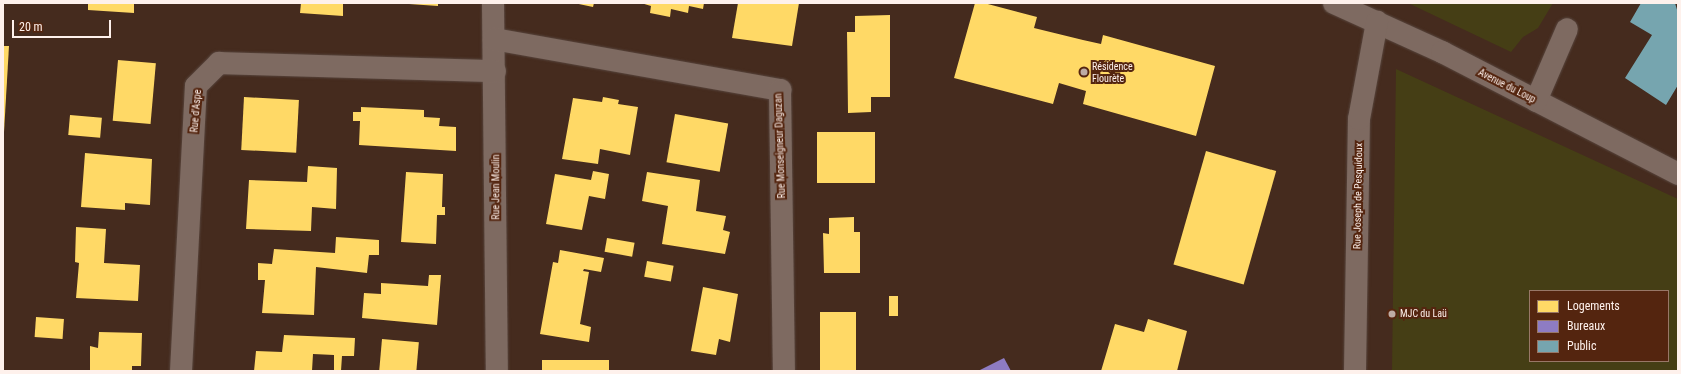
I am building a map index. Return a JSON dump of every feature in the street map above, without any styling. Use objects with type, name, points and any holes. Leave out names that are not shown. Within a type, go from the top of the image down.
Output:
[{"type":"street","name":"Rue Jean Moulin","points":[[493,3],[495,72],[497,371]]},
{"type":"street","name":"Avenue du Loup","points":[[1343,5],[1442,52],[1678,174]]},
{"type":"street","name":"Rue Joseph de Pesquidoux","points":[[1355,371],[1359,119],[1377,22]]},
{"type":"street","points":[[1536,101],[1567,29]]},
{"type":"street","name":"Rue Monseigneur Daguzan","points":[[494,39],[780,90],[784,371]]},
{"type":"street","name":"Rue d'Aspe","points":[[181,371],[196,86],[219,63],[495,72]]},
{"type":"shaded area","points":[[1408,3],[1553,3],[1538,28],[1523,37],[1511,52]]},
{"type":"shaded area","points":[[1396,69],[1678,199],[1678,371],[1392,371]]},
{"type":"building: Logements","points":[[88,3],[134,3],[134,13],[88,10]]},
{"type":"building: Logements","points":[[301,3],[343,3],[343,16],[300,13]]},
{"type":"building: Logements","points":[[438,3],[438,6],[409,4]]},
{"type":"building: Logements","points":[[574,3],[594,3],[593,7]]},
{"type":"building: Logements","points":[[641,3],[704,3],[703,9],[689,6],[688,13],[671,9],[670,17],[650,13],[651,6]]},
{"type":"building: Logements","points":[[738,3],[799,3],[792,46],[732,38]]},
{"type":"building: Logements","name":"Résidence Flourète","points":[[975,3],[984,3],[1037,17],[1034,28],[1101,44],[1103,35],[1215,66],[1196,136],[1083,104],[1086,91],[1059,83],[1053,104],[954,78]]},
{"type":"building: Logements","points":[[890,15],[890,97],[871,97],[871,112],[848,113],[847,32],[855,32],[855,16]]},
{"type":"building: Logements","points":[[3,46],[9,46],[4,132],[3,132]]},
{"type":"building: Logements","points":[[118,60],[156,63],[151,124],[113,121]]},
{"type":"building: Logements","points":[[244,97],[299,100],[296,153],[241,150]]},
{"type":"building: Logements","points":[[603,97],[619,100],[618,104],[638,107],[630,155],[600,149],[598,164],[562,159],[573,98],[602,102]]},
{"type":"building: Logements","points":[[361,107],[424,110],[424,117],[440,118],[439,126],[456,127],[456,151],[359,145],[360,121],[353,121],[353,112],[361,112]]},
{"type":"building: Logements","points":[[675,114],[728,123],[720,172],[666,162]]},
{"type":"building: Logements","points":[[70,115],[102,118],[100,138],[68,135]]},
{"type":"building: Logements","points":[[817,132],[875,132],[875,183],[817,183]]},
{"type":"building: Logements","points":[[1206,151],[1276,171],[1244,285],[1173,264]]},
{"type":"building: Logements","points":[[85,153],[152,159],[150,205],[125,203],[125,210],[81,207]]},
{"type":"building: Logements","points":[[308,166],[337,168],[336,209],[312,207],[311,231],[246,229],[249,180],[307,182]]},
{"type":"building: Logements","points":[[593,171],[609,174],[605,199],[589,196],[582,230],[546,224],[555,174],[591,180]]},
{"type":"building: Logements","points":[[406,172],[443,174],[442,207],[445,207],[445,215],[437,215],[436,244],[401,242]]},
{"type":"building: Logements","points":[[647,172],[700,180],[696,211],[726,216],[723,230],[730,232],[725,254],[662,244],[668,206],[642,201]]},
{"type":"building: Logements","points":[[854,217],[854,232],[860,232],[860,273],[824,273],[823,233],[829,234],[829,218]]},
{"type":"building: Logements","points":[[76,227],[106,229],[104,263],[140,265],[138,301],[76,298],[79,263],[75,262]]},
{"type":"building: Logements","points":[[336,237],[379,240],[379,255],[369,255],[367,273],[316,267],[314,315],[262,313],[265,280],[258,280],[258,263],[272,264],[274,249],[335,253]]},
{"type":"building: Logements","points":[[607,238],[635,243],[632,257],[605,252]]},
{"type":"building: Logements","points":[[560,250],[604,258],[601,272],[584,269],[583,271],[589,272],[580,324],[591,327],[589,342],[540,334],[553,262],[558,263]]},
{"type":"building: Logements","points":[[647,261],[674,266],[671,281],[644,277]]},
{"type":"building: Logements","points":[[429,275],[441,275],[437,325],[362,318],[364,293],[381,294],[381,283],[428,286]]},
{"type":"building: Logements","points":[[703,287],[738,294],[730,342],[719,339],[716,355],[691,351]]},
{"type":"building: Logements","points":[[889,296],[898,296],[898,316],[889,316]]},
{"type":"building: Logements","points":[[820,312],[856,312],[856,371],[820,371]]},
{"type":"building: Logements","points":[[36,317],[64,319],[63,339],[35,337]]},
{"type":"building: Logements","points":[[1148,319],[1187,331],[1177,371],[1101,371],[1115,324],[1144,332]]},
{"type":"building: Logements","points":[[99,332],[142,333],[141,366],[132,366],[132,371],[90,371],[90,346],[98,348]]},
{"type":"building: Logements","points":[[284,335],[355,338],[354,356],[342,356],[341,371],[334,371],[334,355],[313,354],[312,371],[254,371],[256,351],[282,352]]},
{"type":"building: Logements","points":[[382,339],[419,342],[416,371],[379,371]]},
{"type":"building: Logements","points":[[542,360],[609,360],[609,371],[542,371]]},
{"type":"building: Bureaux","points":[[1004,358],[1011,371],[978,371]]},
{"type":"building: Public","points":[[1641,3],[1675,3],[1678,13],[1678,85],[1666,105],[1625,78],[1652,35],[1630,22]]},
{"type":"place","name":"Résidence Flourète","points":[[1084,72]]},
{"type":"place","name":"MJC du Laü","points":[[1392,314]]}]
